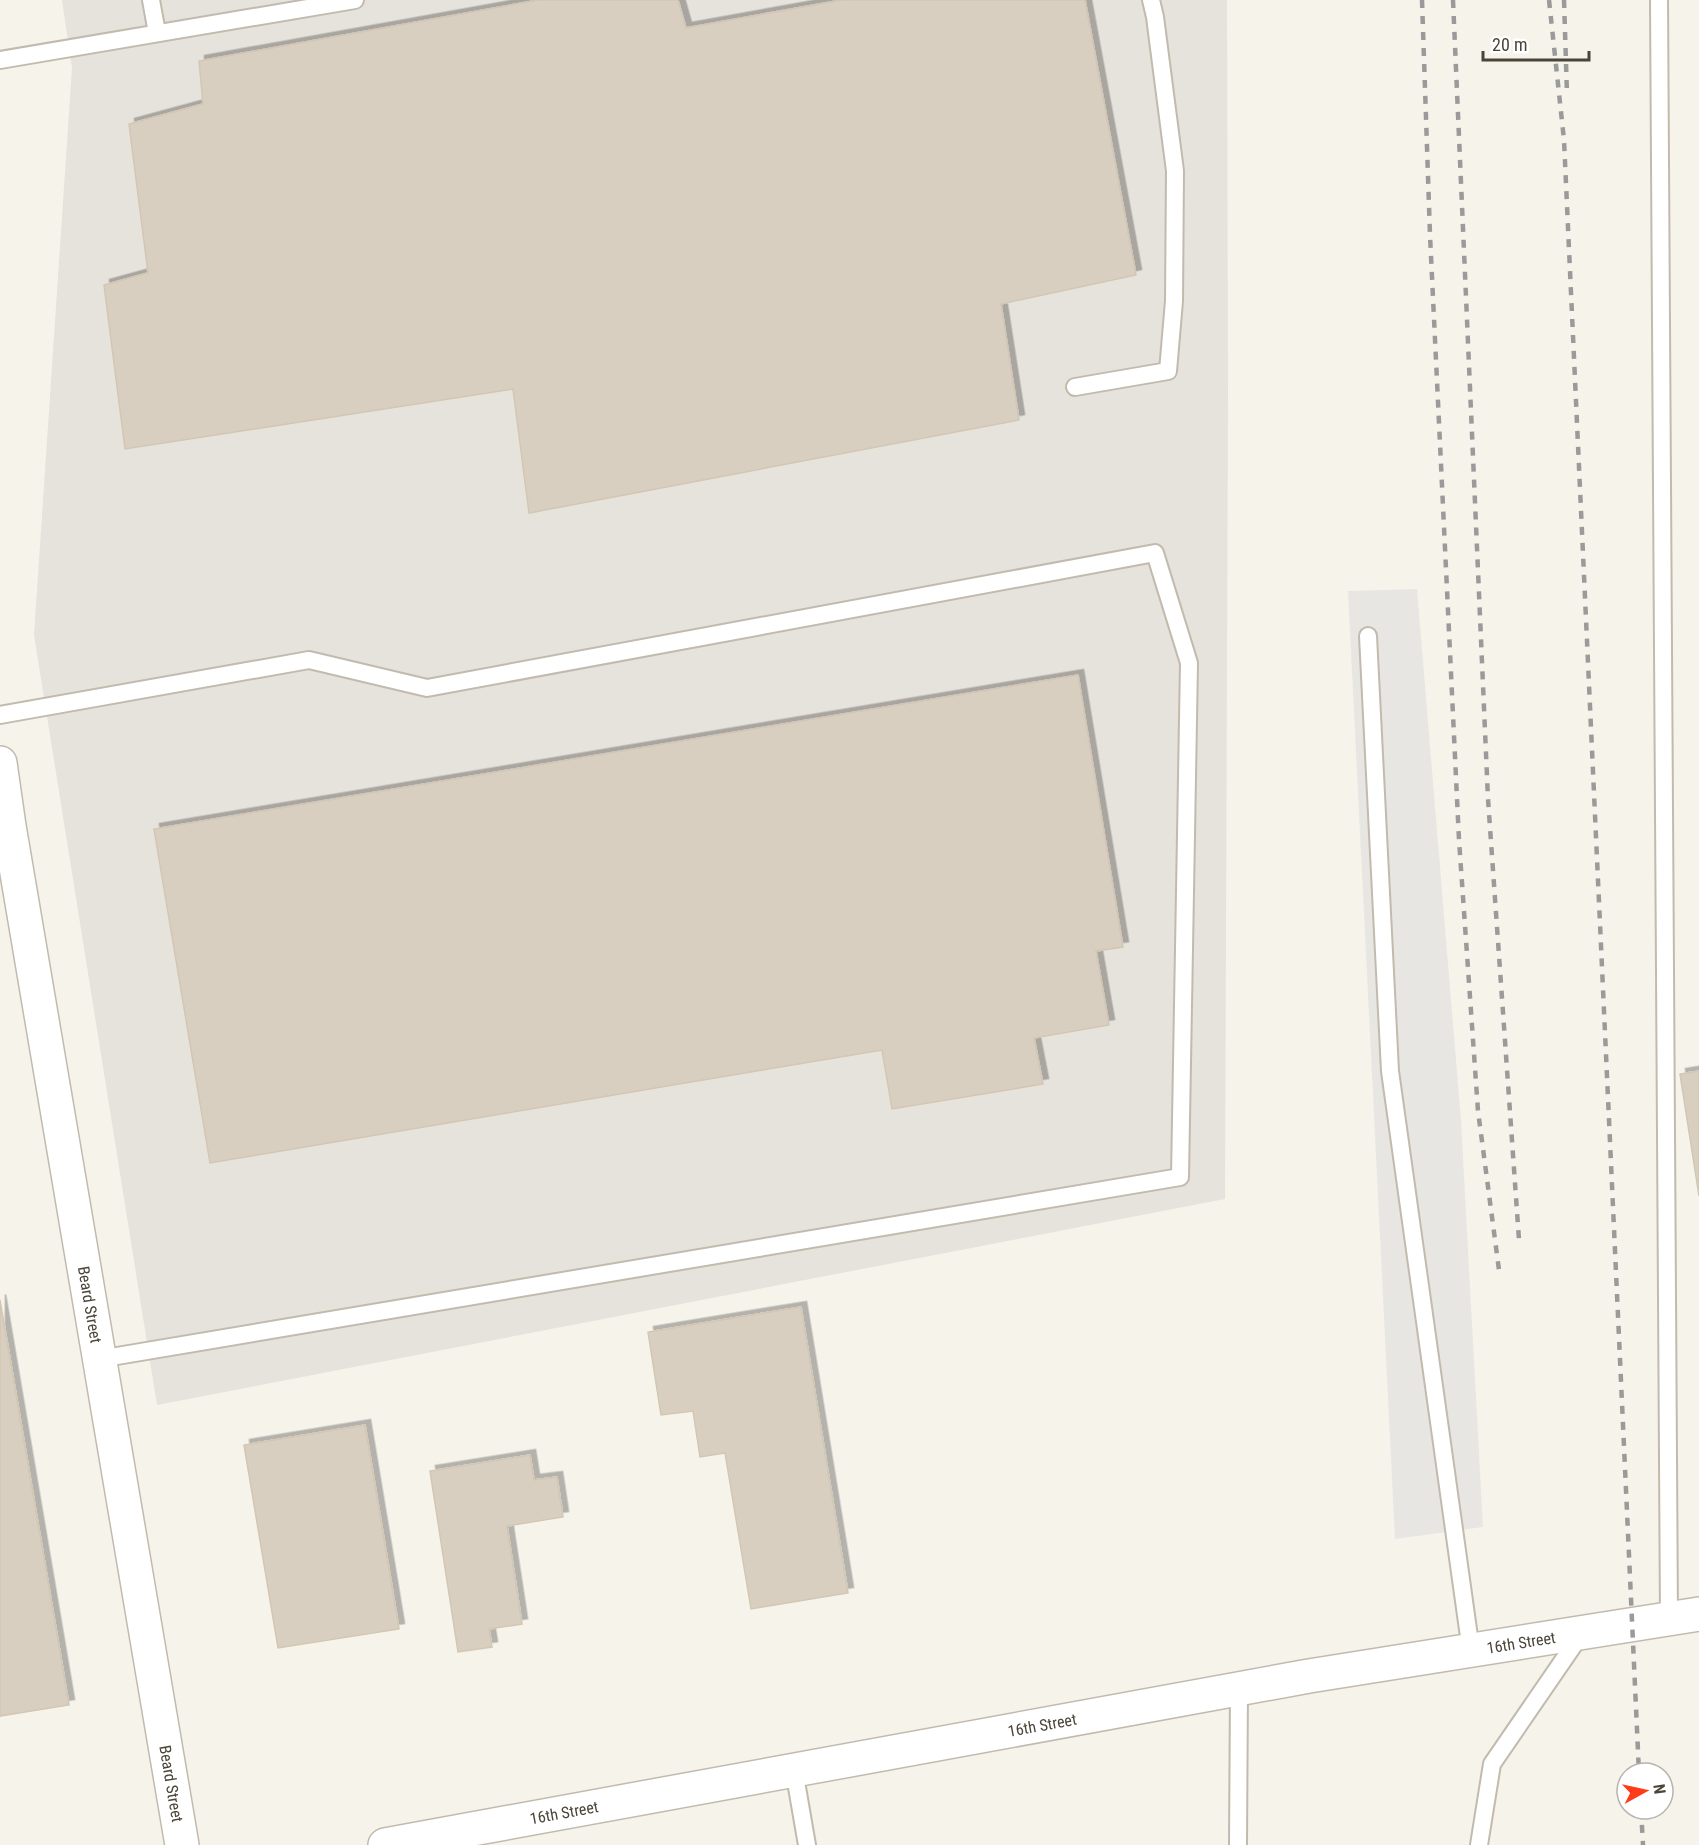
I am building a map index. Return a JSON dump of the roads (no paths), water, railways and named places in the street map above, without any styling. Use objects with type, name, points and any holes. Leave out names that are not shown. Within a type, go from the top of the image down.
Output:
[{"type":"street","name":"Beard Street","points":[[0,764],[182,1845]]},
{"type":"street","name":"16th Street","points":[[385,1845],[1310,1676],[1684,1617]]},
{"type":"lane","points":[[151,0],[157,33]]},
{"type":"lane","points":[[0,60],[355,0]]},
{"type":"lane","points":[[1075,387],[1168,371],[1174,301],[1175,171],[1151,0]]},
{"type":"lane","points":[[1659,0],[1684,1617]]},
{"type":"lane","points":[[0,715],[309,660],[428,688],[1155,553],[1189,663],[1180,1177],[99,1359]]},
{"type":"lane","points":[[1368,636],[1390,1071],[1471,1651]]},
{"type":"lane","points":[[1479,1845],[1492,1764],[1582,1634]]},
{"type":"lane","points":[[1238,1845],[1239,1689]]},
{"type":"lane","points":[[794,1770],[807,1845]]},
{"type":"railway","points":[[1422,0],[1430,235],[1459,840],[1478,1111],[1499,1270]]},
{"type":"railway","points":[[1453,0],[1488,799],[1519,1240]]},
{"type":"railway","points":[[1549,0],[1564,140],[1638,1761]]},
{"type":"railway","points":[[1564,0],[1567,94]]},
{"type":"railway","points":[[1642,1821],[1643,1845]]}]
